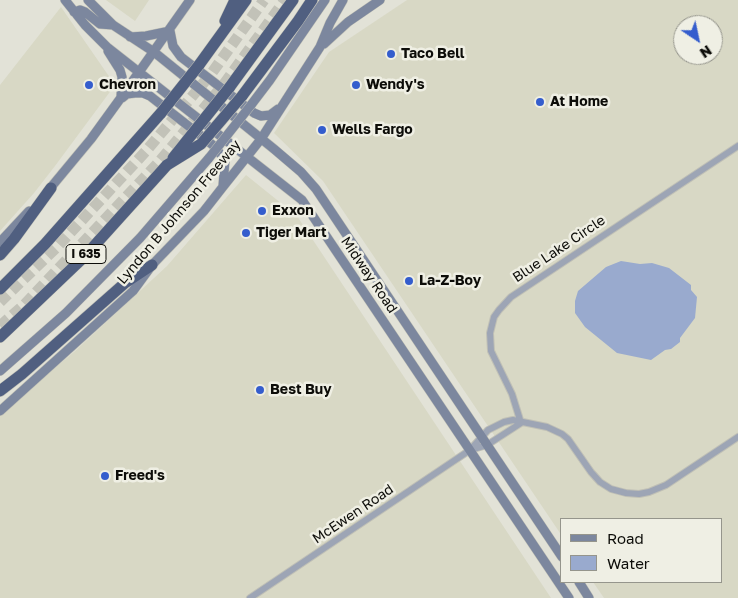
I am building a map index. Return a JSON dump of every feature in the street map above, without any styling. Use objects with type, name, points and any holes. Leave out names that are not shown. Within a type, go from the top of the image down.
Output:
[{"type":"highway","points":[[218,38],[235,0]]},
{"type":"highway","name":"I 635","points":[[0,289],[45,244],[136,143],[199,65],[246,0]]},
{"type":"highway","name":"I 635","points":[[0,337],[85,256],[167,165],[229,88],[292,0]]},
{"type":"highway","points":[[167,165],[200,144],[242,96],[312,0]]},
{"type":"highway","points":[[0,255],[51,188]]},
{"type":"highway","points":[[0,391],[125,284],[152,265]]},
{"type":"main road","name":"Midway Road","points":[[65,0],[102,42],[302,200],[569,598]]},
{"type":"main road","name":"Midway Road","points":[[88,0],[113,25],[154,52],[261,138],[301,172],[316,189],[560,554]]},
{"type":"main road","points":[[0,242],[51,188],[120,99],[170,31],[190,0]]},
{"type":"main road","points":[[0,371],[60,319],[140,238],[209,158],[252,104],[325,0]]},
{"type":"main road","name":"Lyndon B Johnson Freeway","points":[[0,411],[133,291],[152,265],[204,211],[261,138],[320,47],[330,23],[343,0]]},
{"type":"main road","points":[[320,47],[348,22],[380,0]]},
{"type":"main road","points":[[74,12],[80,10],[86,12],[100,24],[113,25]]},
{"type":"main road","points":[[130,37],[170,31]]},
{"type":"main road","points":[[170,31],[173,46],[181,57],[254,113],[261,116],[270,115],[282,105]]},
{"type":"main road","points":[[102,42],[120,70],[122,77],[120,99]]},
{"type":"main road","points":[[120,99],[127,94],[135,93],[150,96],[214,146],[225,160],[222,188]]},
{"type":"main road","points":[[330,241],[344,231]]},
{"type":"main road","points":[[400,347],[415,337]]},
{"type":"main road","points":[[579,583],[589,598]]},
{"type":"street","name":"Blue Lake Circle","points":[[521,423],[512,394],[491,351],[490,333],[494,317],[499,310],[511,297],[522,289],[738,146]]},
{"type":"street","name":"McEwen Road","points":[[484,441],[488,430],[512,420],[547,427],[568,439],[600,482],[611,489],[626,494],[639,494],[666,485],[738,437]]},
{"type":"street","name":"McEwen Road","points":[[250,598],[470,450],[521,423]]},
{"type":"shaded area","points":[[106,0],[149,0],[135,21]]},
{"type":"shaded area","points":[[407,0],[738,0],[738,598],[604,598],[594,583],[723,583],[723,518],[560,518],[560,533],[323,181],[274,133],[329,52]]},
{"type":"shaded area","points":[[61,7],[115,85],[34,193],[0,231],[0,85]]},
{"type":"shaded area","points":[[246,175],[297,216],[551,598],[0,598],[0,414],[74,352],[167,266]]},
{"type":"water","points":[[621,261],[640,264],[652,263],[669,268],[691,285],[691,290],[697,297],[695,318],[680,338],[680,342],[651,360],[617,353],[585,327],[575,313],[575,301],[578,291],[606,267]]},
{"type":"tunnel","points":[[0,302],[58,246],[146,151],[211,74],[264,0]]},
{"type":"tunnel","points":[[0,326],[24,305],[159,162],[224,84],[285,0]]},
{"type":"place","name":"Taco Bell","points":[[391,54]]},
{"type":"place","name":"Chevron","points":[[89,85]]},
{"type":"place","name":"Wendy's","points":[[356,85]]},
{"type":"place","name":"At Home","points":[[540,102]]},
{"type":"place","name":"Wells Fargo","points":[[322,130]]},
{"type":"place","name":"Exxon","points":[[262,211]]},
{"type":"place","name":"Tiger Mart","points":[[246,233]]},
{"type":"place","name":"La-Z-Boy","points":[[409,281]]},
{"type":"place","name":"Best Buy","points":[[260,390]]},
{"type":"place","name":"Freed's","points":[[105,476]]}]
